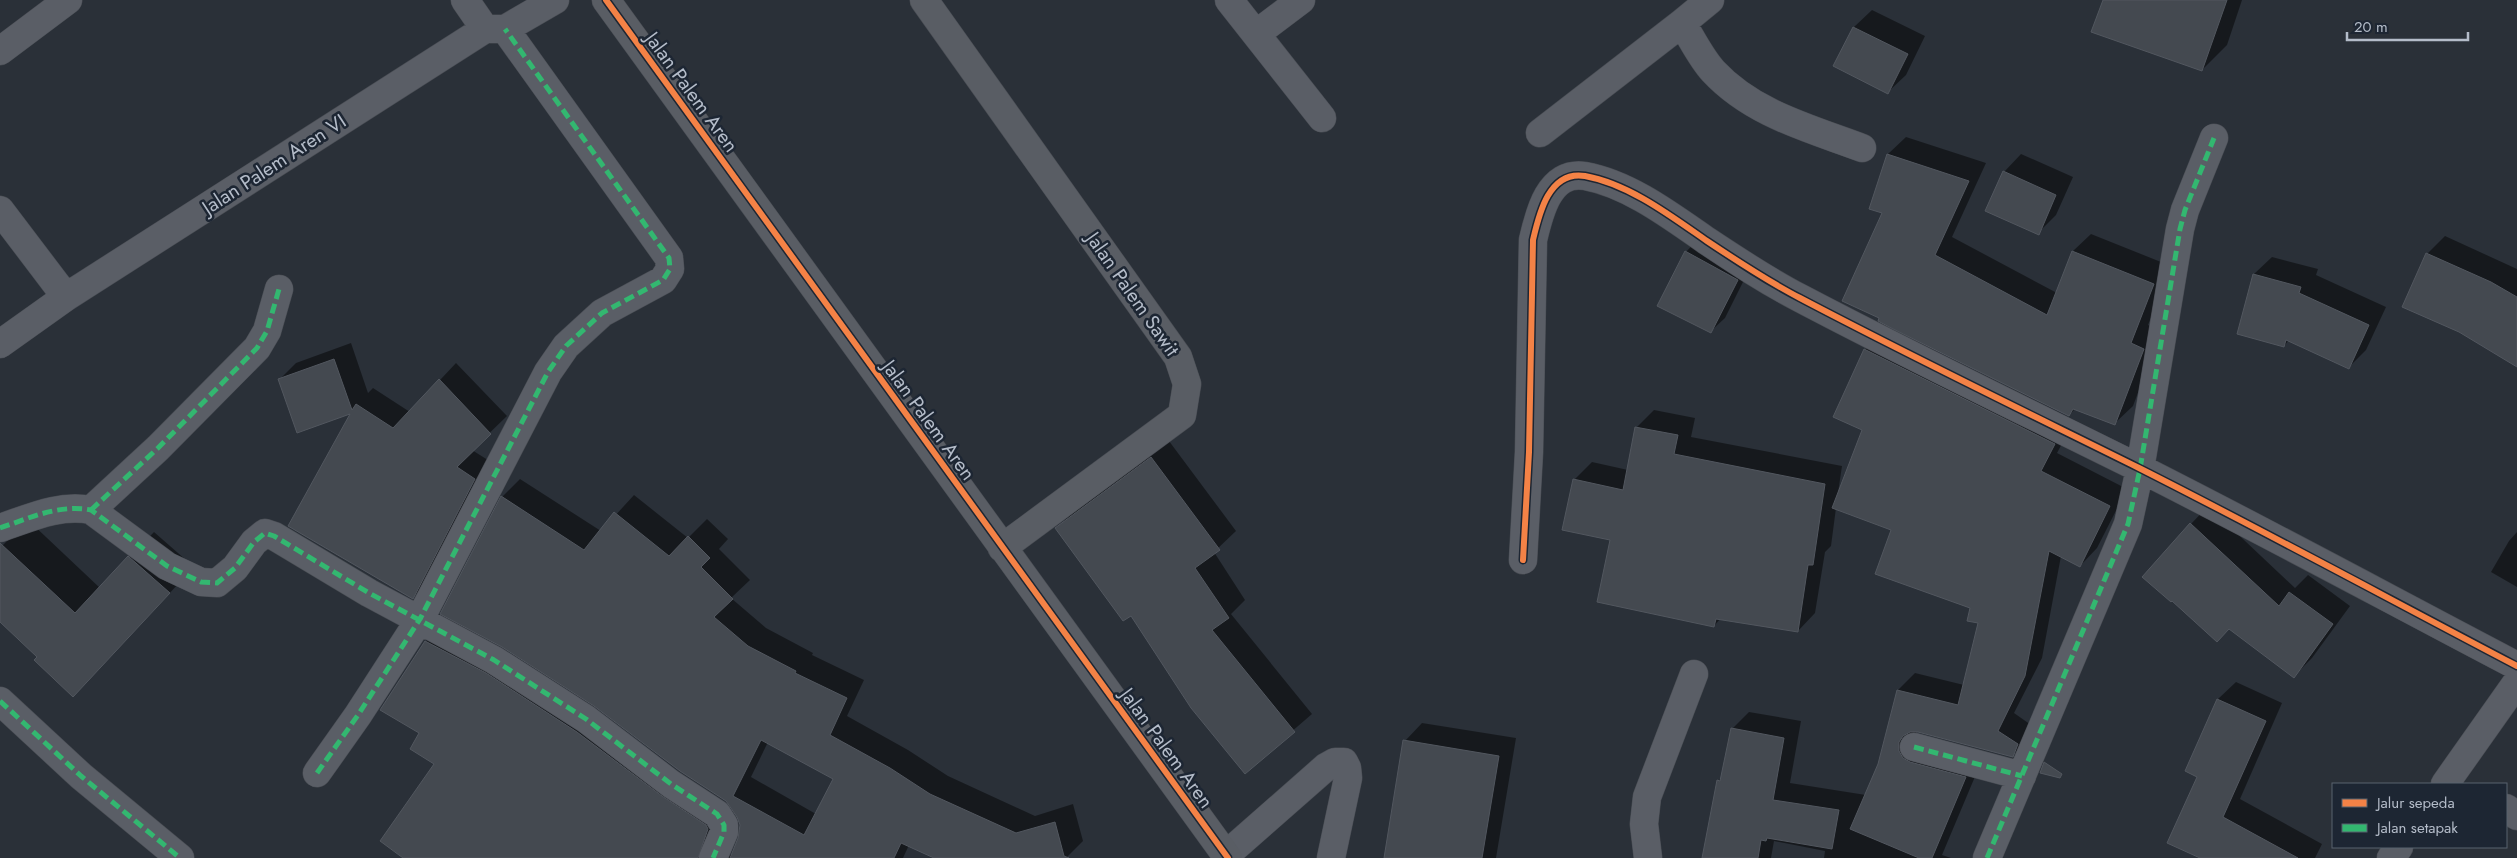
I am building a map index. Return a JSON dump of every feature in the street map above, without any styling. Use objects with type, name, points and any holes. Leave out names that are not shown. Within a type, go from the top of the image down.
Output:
[{"type":"street","points":[[0,51],[68,0]]},
{"type":"street","points":[[317,773],[358,715],[420,620],[548,372],[566,346],[602,313],[663,280],[670,269],[670,258],[495,29],[465,0]]},
{"type":"street","name":"Jalan Palem Aren VI","points":[[0,344],[66,297],[495,29],[556,0]]},
{"type":"street","name":"Jalan Palem Aren","points":[[606,0],[1227,857]]},
{"type":"street","name":"Jalan Palem Sawit","points":[[924,0],[1178,357],[1187,384],[1182,415],[1002,548]]},
{"type":"street","points":[[1230,0],[1322,118]]},
{"type":"street","points":[[1256,34],[1302,0]]},
{"type":"street","points":[[1540,133],[1705,6],[1710,0]]},
{"type":"street","points":[[1682,23],[1712,70],[1744,99],[1769,113],[1862,148]]},
{"type":"street","points":[[1987,858],[2122,543],[2128,524],[2140,469],[2180,229],[2185,210],[2214,138]]},
{"type":"street","points":[[1523,560],[1529,452],[1533,240],[1540,210],[1550,191],[1559,183],[1583,176],[1619,187],[1666,213],[1744,266],[1796,297],[2140,469],[2517,666]]},
{"type":"street","points":[[0,210],[66,297]]},
{"type":"street","points":[[91,510],[158,448],[257,348],[267,331],[279,289]]},
{"type":"street","points":[[0,528],[55,509],[78,508],[91,510],[167,566],[201,582],[217,583],[235,568],[258,537],[264,533],[274,536],[369,593],[494,660],[586,718],[671,784],[717,814],[724,825],[724,832],[713,858]]},
{"type":"street","points":[[1648,858],[1644,824],[1647,797],[1694,674]]},
{"type":"street","points":[[2456,780],[2517,682]]},
{"type":"street","points":[[0,701],[81,776],[180,858]]},
{"type":"street","points":[[1914,747],[2022,776]]},
{"type":"street","points":[[1227,857],[1326,767],[1335,762],[1344,762],[1348,778],[1331,858]]},
{"type":"building","points":[[2103,0],[2227,0],[2202,71],[2091,32]]},
{"type":"building","points":[[1853,27],[1908,54],[1888,94],[1833,66]]},
{"type":"building","points":[[1887,154],[1969,181],[1935,255],[2047,315],[2072,251],[2154,284],[2131,343],[2144,349],[2115,425],[2073,409],[2069,416],[1891,328],[1878,321],[1879,318],[1842,301],[1882,213],[1869,209]]},
{"type":"building","points":[[2003,171],[2056,195],[2039,235],[1985,211]]},
{"type":"building","points":[[1685,251],[1738,280],[1711,333],[1657,306]]},
{"type":"building","points":[[2426,253],[2491,282],[2517,297],[2517,367],[2459,332],[2402,307]]},
{"type":"building","points":[[2253,274],[2301,287],[2299,293],[2369,325],[2349,369],[2286,340],[2284,347],[2237,334]]},
{"type":"building","points":[[1864,349],[2055,444],[2041,471],[2110,506],[2080,567],[2049,551],[2025,676],[1998,731],[2018,744],[2013,757],[1918,732],[1910,732],[1903,736],[1899,742],[1899,751],[1903,758],[1910,762],[1966,777],[1932,858],[1919,858],[1850,829],[1878,764],[1897,690],[1958,705],[1978,623],[1967,621],[1970,608],[1875,574],[1891,530],[1832,508],[1862,430],[1833,417]]},
{"type":"building","points":[[334,359],[352,410],[356,404],[393,428],[439,379],[491,434],[457,467],[475,479],[413,599],[288,526],[350,414],[297,433],[278,379]]},
{"type":"building","points":[[1635,427],[1678,435],[1674,454],[1825,484],[1813,565],[1808,565],[1798,632],[1716,619],[1714,627],[1597,602],[1610,540],[1562,530],[1573,479],[1623,490]]},
{"type":"building","points":[[1151,457],[1220,550],[1195,568],[1229,618],[1212,630],[1295,732],[1245,774],[1191,708],[1131,616],[1123,621],[1055,528]]},
{"type":"building","points":[[501,496],[584,550],[614,512],[669,556],[688,536],[710,558],[701,567],[733,599],[714,617],[748,646],[796,671],[795,673],[847,698],[830,735],[890,768],[930,794],[1016,833],[1055,822],[1064,856],[1069,858],[934,858],[901,843],[894,858],[730,858],[738,838],[740,825],[726,801],[680,771],[594,706],[502,647],[440,614]],"holes":[[[761,740],[833,779],[804,835],[733,796]]]},
{"type":"building","points":[[2190,523],[2279,606],[2289,592],[2333,624],[2294,678],[2229,629],[2217,642],[2172,601],[2142,577]]},
{"type":"building","points":[[0,543],[75,613],[128,556],[170,593],[73,697],[34,660],[37,657],[0,622]]},
{"type":"building","points":[[425,641],[486,673],[577,732],[662,796],[706,825],[708,829],[698,858],[403,858],[380,841],[434,764],[410,749],[419,733],[380,710]]},
{"type":"building","points":[[2217,699],[2266,721],[2223,817],[2298,858],[2200,858],[2167,843],[2197,777],[2185,771]]},
{"type":"building","points":[[1731,728],[1784,738],[1773,800],[1839,810],[1832,849],[1767,838],[1766,841],[1761,840],[1758,858],[1702,858],[1717,780],[1720,781]]},
{"type":"building","points":[[1403,740],[1499,756],[1482,858],[1384,858]]},
{"type":"building","points":[[2044,762],[2062,774],[2060,778],[2040,773]]},
{"type":"marked path","points":[[317,773],[358,715],[420,619],[548,372],[566,346],[602,313],[663,280],[670,269],[669,258],[505,29]]},
{"type":"marked path","points":[[1987,858],[2128,524],[2140,469],[2180,229],[2185,210],[2214,138]]},
{"type":"marked path","points":[[91,510],[158,448],[257,348],[267,331],[279,289]]},
{"type":"marked path","points":[[0,528],[56,510],[91,510],[167,566],[201,582],[217,583],[235,568],[254,542],[265,533],[274,536],[369,593],[494,660],[586,719],[671,784],[717,814],[724,825],[724,832],[713,858]]},
{"type":"marked path","points":[[0,701],[81,776],[180,858]]},
{"type":"marked path","points":[[1914,747],[2022,776]]},
{"type":"cycle path","points":[[606,0],[1228,858]]},
{"type":"cycle path","points":[[1523,560],[1529,452],[1533,240],[1543,207],[1554,187],[1563,180],[1573,176],[1585,176],[1618,186],[1649,202],[1752,271],[1800,298],[2187,492],[2517,666]]}]
